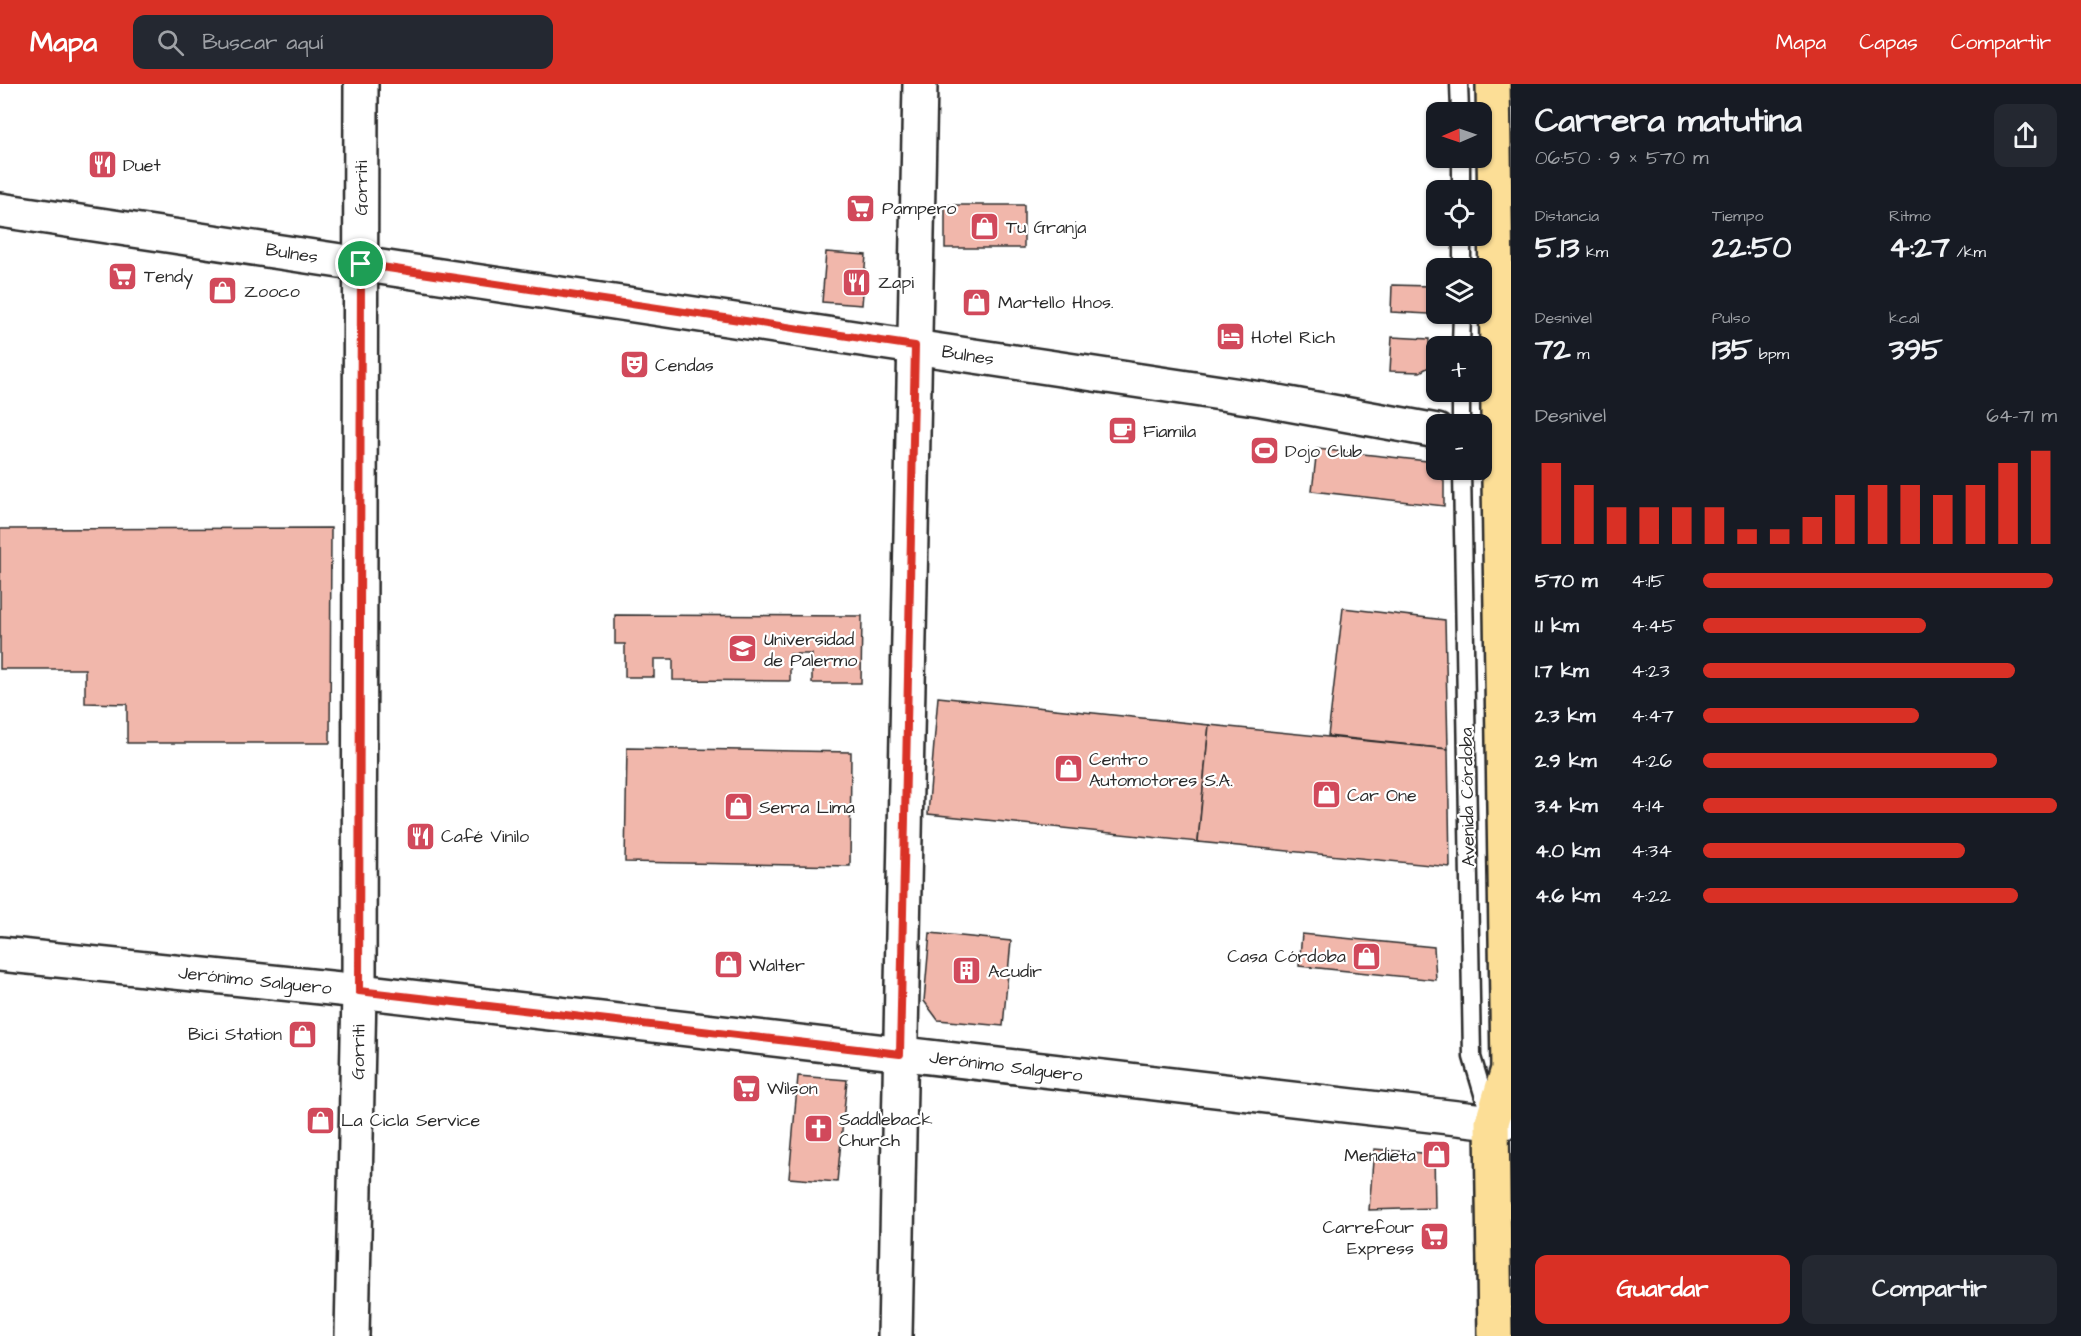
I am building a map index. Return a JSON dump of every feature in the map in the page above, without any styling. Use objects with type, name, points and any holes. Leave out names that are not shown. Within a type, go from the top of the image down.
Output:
[{"type":"main road","name":"Avenida Córdoba","points":[[1493,84],[1508,1069],[1501,1122],[1502,1263],[1495,1336]]},
{"type":"street","name":"Gorriti","points":[[352,1336],[359,991],[361,84]]},
{"type":"street","points":[[895,1336],[920,84]]},
{"type":"street","name":"Bulnes","points":[[0,210],[1261,399],[1426,429]]},
{"type":"street","name":"Jerónimo Salguero","points":[[0,954],[359,991],[1501,1122]]},
{"type":"lane","points":[[1459,84],[1460,102]]},
{"type":"lane","name":"Avenida Córdoba","points":[[1462,480],[1472,1057],[1501,1122]]},
{"type":"building","name":"Tu Granja","points":[[945,205],[1024,205],[1024,248],[945,248]]},
{"type":"building","points":[[826,252],[866,255],[862,305],[822,302]]},
{"type":"building","points":[[1392,285],[1426,286],[1426,314],[1391,312]]},
{"type":"building","points":[[1392,337],[1426,339],[1426,369],[1420,372],[1390,371]]},
{"type":"building","points":[[1317,449],[1426,461],[1426,480],[1444,481],[1444,506],[1312,491]]},
{"type":"building","points":[[331,528],[330,743],[127,743],[127,704],[85,703],[85,669],[0,669],[0,529]]},
{"type":"building","points":[[1343,608],[1445,620],[1448,749],[1328,736]]},
{"type":"building","name":"Universidad de Palermo","points":[[615,615],[862,616],[861,683],[812,683],[812,654],[790,654],[790,681],[673,680],[673,659],[654,659],[654,677],[625,677],[625,644],[615,644]]},
{"type":"building","name":"Centro Automotores S.A.","points":[[938,697],[1209,725],[1198,842],[928,814]]},
{"type":"building","name":"Car One","points":[[1209,725],[1448,749],[1450,867],[1198,842]]},
{"type":"building","name":"Serra Lima","points":[[627,748],[851,752],[850,866],[625,862]]},
{"type":"building","name":"Acudir","points":[[930,933],[1011,941],[1003,1026],[938,1020],[924,1001]]},
{"type":"building","name":"Casa Córdoba","points":[[1302,934],[1434,947],[1436,980],[1299,966]]},
{"type":"building","name":"Saddleback Church","points":[[798,1076],[847,1080],[837,1182],[789,1178]]},
{"type":"building","points":[[1374,1149],[1434,1154],[1435,1208],[1369,1210]]},
{"type":"place","name":"Duet","points":[[102,165]]},
{"type":"place","name":"Pampero","points":[[861,208]]},
{"type":"place","name":"Tu Granja","points":[[985,227]]},
{"type":"place","name":"Tendy","points":[[123,276]]},
{"type":"place","name":"Zapi","points":[[857,282]]},
{"type":"place","name":"Zooco","points":[[223,291]]},
{"type":"place","name":"Martello Hnos.","points":[[977,302]]},
{"type":"place","name":"Hotel Rich","points":[[1230,337]]},
{"type":"place","name":"Cendas","points":[[634,365]]},
{"type":"place","name":"Fiamila","points":[[1122,431]]},
{"type":"place","name":"Dojo Club","points":[[1264,451]]},
{"type":"place","name":"Universidad de Palermo","points":[[743,649]]},
{"type":"place","name":"Centro Automotores S.A.","points":[[1068,769]]},
{"type":"place","name":"Car One","points":[[1326,795]]},
{"type":"place","name":"Serra Lima","points":[[738,807]]},
{"type":"place","name":"Café Vinilo","points":[[420,836]]},
{"type":"place","name":"Casa Córdoba","points":[[1367,956]]},
{"type":"place","name":"Walter","points":[[728,965]]},
{"type":"place","name":"Acudir","points":[[967,971]]},
{"type":"place","name":"Bici Station","points":[[303,1034]]},
{"type":"place","name":"Wilson","points":[[746,1088]]},
{"type":"place","name":"La Cicla Service","points":[[320,1120]]},
{"type":"place","name":"Saddleback Church","points":[[818,1129]]},
{"type":"place","name":"Mendieta","points":[[1437,1155]]},
{"type":"place","name":"Carrefour Express","points":[[1435,1237]]},
{"type":"route","points":[[361,264],[915,346],[900,1054],[359,991],[361,264]]}]
